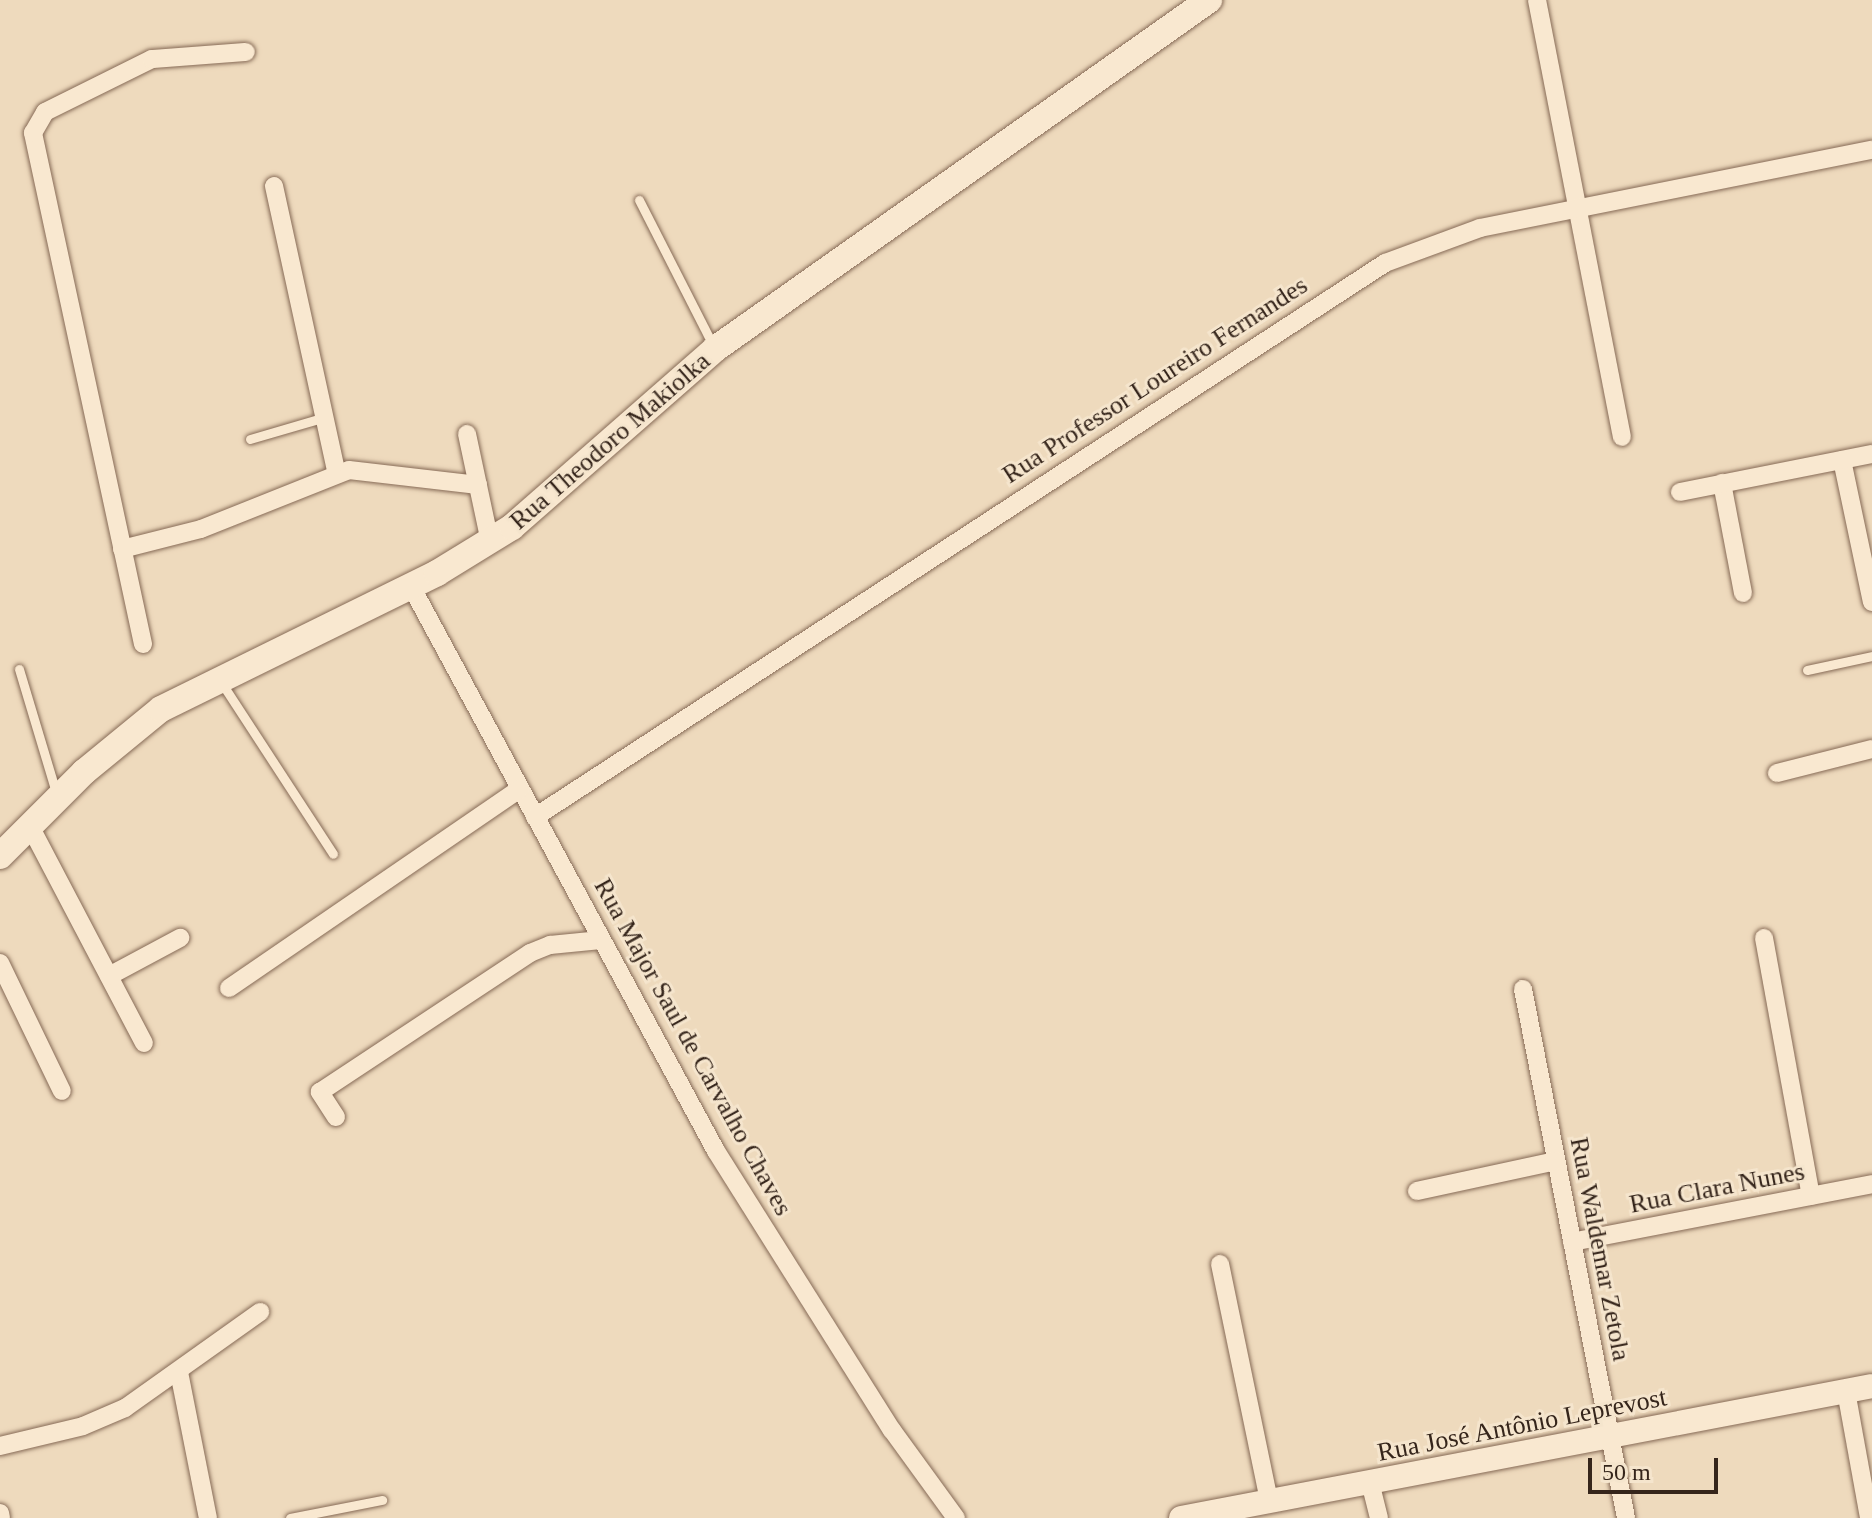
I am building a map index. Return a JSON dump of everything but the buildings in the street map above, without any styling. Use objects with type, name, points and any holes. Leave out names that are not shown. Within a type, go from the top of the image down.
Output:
[{"type":"main road","name":"Rua Theodoro Makiolka","points":[[0,856],[58,798],[140,724],[219,679],[411,586],[490,542],[715,349],[1209,0]]},
{"type":"street","points":[[1537,0],[1622,437]]},
{"type":"street","points":[[143,644],[33,133],[45,112],[152,59],[246,52]]},
{"type":"street","name":"Rua Professor Loureiro Fernandes","points":[[535,817],[1361,277],[1450,236],[1872,150]]},
{"type":"street","points":[[274,186],[337,474]]},
{"type":"street","points":[[467,434],[490,542]]},
{"type":"street","points":[[1680,492],[1872,454]]},
{"type":"street","points":[[1842,460],[1872,602]]},
{"type":"street","points":[[122,549],[201,529],[337,474],[376,470],[478,485]]},
{"type":"street","points":[[1722,483],[1743,593]]},
{"type":"street","name":"Rua Major Saul de Carvalho Chaves","points":[[411,586],[716,1151],[892,1430],[956,1518]]},
{"type":"street","points":[[1777,773],[1872,749]]},
{"type":"street","points":[[229,988],[520,789]]},
{"type":"street","points":[[30,826],[144,1043]]},
{"type":"street","points":[[109,976],[180,938]]},
{"type":"street","points":[[1764,938],[1811,1196]]},
{"type":"street","points":[[336,1117],[320,1092],[530,953],[550,945],[601,940]]},
{"type":"street","points":[[0,963],[62,1091]]},
{"type":"street","name":"Rua Waldemar Zetola","points":[[1523,989],[1626,1518]]},
{"type":"street","points":[[1417,1191],[1556,1161]]},
{"type":"street","name":"Rua Clara Nunes","points":[[1572,1242],[1872,1184]]},
{"type":"street","points":[[1220,1264],[1269,1501]]},
{"type":"street","points":[[0,1446],[106,1417],[179,1372],[260,1312]]},
{"type":"street","points":[[179,1372],[208,1518]]},
{"type":"street","name":"Rua José Antônio Leprevost","points":[[1181,1518],[1872,1386]]},
{"type":"street","points":[[1846,1391],[1869,1518]]},
{"type":"street","points":[[1370,1482],[1379,1518]]},
{"type":"lane","points":[[639,200],[715,349]]},
{"type":"lane","points":[[250,439],[325,417]]},
{"type":"lane","points":[[1807,670],[1872,656]]},
{"type":"lane","points":[[19,669],[58,798]]},
{"type":"lane","points":[[219,679],[333,854]]},
{"type":"lane","points":[[290,1518],[382,1500]]}]
